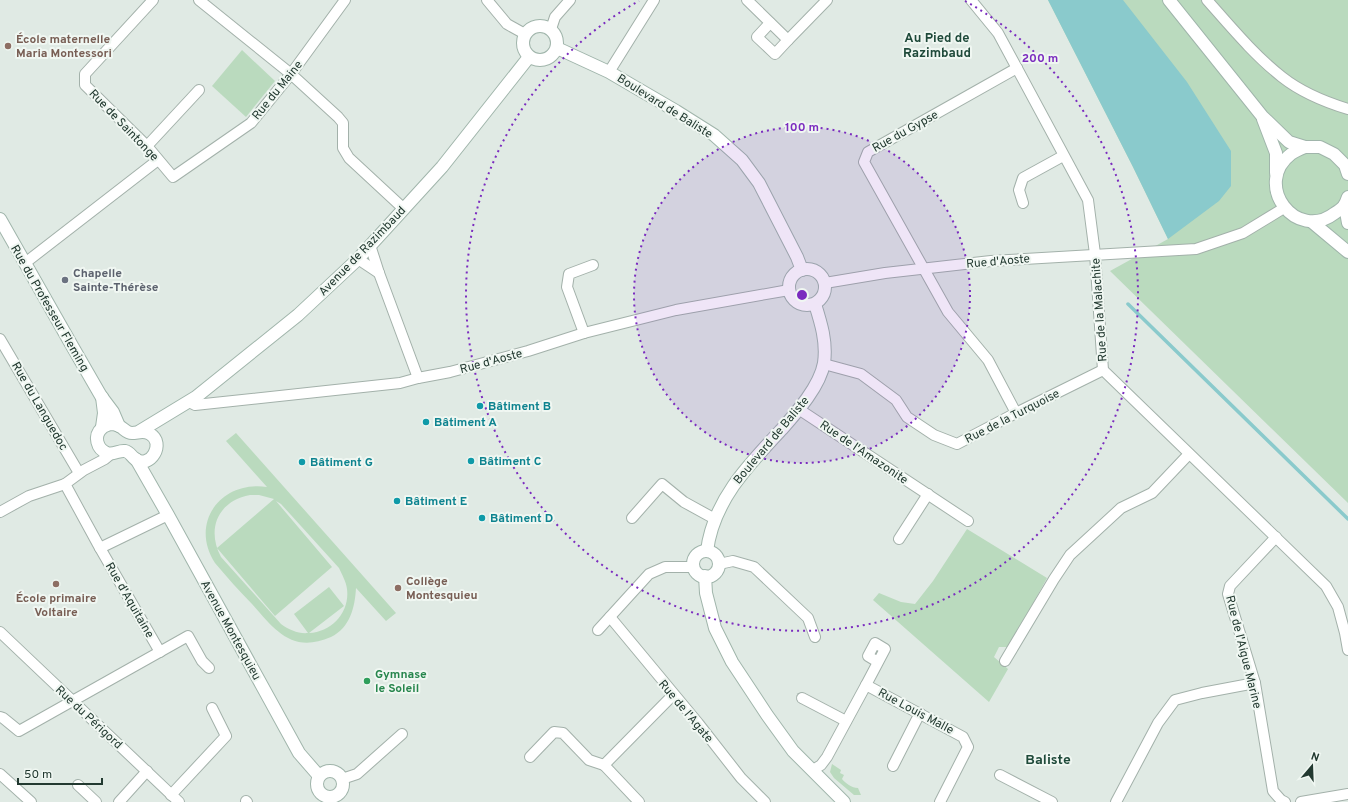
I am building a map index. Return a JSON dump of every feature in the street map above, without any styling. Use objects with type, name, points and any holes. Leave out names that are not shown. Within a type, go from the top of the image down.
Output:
[{"type":"street","name":"Rue de Saintonge","points":[[153,0],[85,74],[85,85],[147,146],[173,177]]},
{"type":"street","points":[[199,0],[291,74],[338,117],[343,123],[343,148],[349,158],[404,209]]},
{"type":"street","name":"Rue du Maine","points":[[173,177],[251,123],[291,74],[345,0]]},
{"type":"street","points":[[487,0],[507,24],[525,34]]},
{"type":"street","points":[[551,29],[555,17],[570,0]]},
{"type":"street","points":[[609,72],[654,0]]},
{"type":"street","points":[[747,0],[788,40]]},
{"type":"street","points":[[770,23],[757,37],[775,54],[827,0]]},
{"type":"street","name":"Rue de la Malachite","points":[[972,0],[998,33],[1088,200],[1095,254],[1103,370],[1326,586],[1338,607],[1348,650]]},
{"type":"street","points":[[1169,0],[1262,116],[1289,142],[1305,147],[1320,147],[1334,154],[1345,165],[1348,174]]},
{"type":"street","points":[[1207,0],[1253,52],[1283,78],[1321,100],[1348,109]]},
{"type":"street","points":[[545,26],[551,29],[556,38],[557,48],[550,57],[545,60],[534,60],[523,48],[523,39],[525,34],[534,27],[545,26]]},
{"type":"street","name":"Boulevard de Baliste","points":[[557,48],[609,72],[714,135],[742,160],[759,183],[797,257],[802,270]]},
{"type":"street","name":"Avenue de Razimbaud","points":[[140,431],[188,402],[298,315],[358,259],[442,167],[529,56]]},
{"type":"street","name":"Rue du Gypse","points":[[923,269],[864,162],[868,152],[1017,68]]},
{"type":"street","points":[[147,146],[199,90]]},
{"type":"street","points":[[1262,116],[1276,153],[1276,193],[1284,208],[1296,218],[1312,222],[1325,231],[1348,252]]},
{"type":"street","points":[[1276,177],[1281,164],[1291,153],[1305,147]]},
{"type":"street","points":[[1023,203],[1019,190],[1023,178],[1063,156]]},
{"type":"street","points":[[25,263],[158,160]]},
{"type":"street","points":[[1312,222],[1328,218],[1346,202]]},
{"type":"street","points":[[1346,202],[1348,223]]},
{"type":"street","name":"Rue d'Aoste","points":[[825,283],[885,273],[991,261],[1196,249],[1243,233],[1284,208]]},
{"type":"street","name":"Rue du Professeur Fleming","points":[[0,219],[101,396],[113,412],[119,426]]},
{"type":"street","points":[[370,245],[378,273],[418,378]]},
{"type":"street","points":[[358,259],[378,273]]},
{"type":"street","points":[[584,334],[567,287],[569,274],[593,265]]},
{"type":"street","points":[[923,269],[948,312],[988,360],[1016,413]]},
{"type":"street","points":[[802,270],[813,270],[819,273],[825,283],[823,295],[815,304],[809,305],[798,303],[790,295],[789,284],[793,275],[802,270]]},
{"type":"street","name":"Rue d'Aoste","points":[[188,402],[195,405],[400,383],[450,372],[676,310],[789,290]]},
{"type":"street","name":"Boulevard de Baliste","points":[[707,551],[715,519],[727,494],[740,476],[800,410],[815,386],[824,364],[825,345],[822,327],[815,304]]},
{"type":"street","name":"Rue du Languedoc","points":[[0,339],[82,472]]},
{"type":"street","name":"Rue de la Turquoise","points":[[824,364],[861,374],[896,400],[907,417],[934,435],[956,444],[1103,370]]},
{"type":"street","name":"Rue du Professeur Fleming","points":[[98,445],[98,434],[102,427],[104,413],[101,396]]},
{"type":"street","name":"Rue de l'Amazonite","points":[[800,410],[968,521]]},
{"type":"street","points":[[0,512],[30,496],[65,484],[111,454],[124,451],[129,453],[136,460],[148,460],[154,455],[157,448],[155,438],[166,416]]},
{"type":"street","points":[[102,427],[110,424],[119,426],[132,433],[140,431],[149,433],[155,438]]},
{"type":"street","points":[[82,472],[97,454],[98,445]]},
{"type":"street","points":[[98,445],[105,452],[111,454]]},
{"type":"street","points":[[1005,661],[1070,555],[1120,508],[1152,493],[1189,454]]},
{"type":"street","name":"Avenue Montesquieu","points":[[136,460],[141,471],[168,514],[299,753],[319,776]]},
{"type":"street","points":[[148,460],[148,481]]},
{"type":"street","name":"Rue d'Aquitaine","points":[[65,484],[160,652]]},
{"type":"street","points":[[632,518],[662,484],[684,502],[715,519]]},
{"type":"street","points":[[898,539],[928,494]]},
{"type":"street","name":"Rue d'Aquitaine","points":[[100,548],[168,514]]},
{"type":"street","name":"Rue de l'Aigue Marine","points":[[1276,537],[1230,586],[1228,594],[1255,683],[1273,791],[1281,800],[1285,802]]},
{"type":"street","points":[[707,551],[715,555],[719,564],[715,573],[710,576],[700,575],[694,567],[695,558],[698,554],[707,551]]},
{"type":"street","points":[[719,564],[733,561],[754,567],[808,618],[815,637]]},
{"type":"street","points":[[598,630],[649,574],[665,567],[694,567]]},
{"type":"street","points":[[705,576],[706,593],[715,628],[732,662],[784,739],[844,802]]},
{"type":"street","name":"Rue de l'Agate","points":[[610,618],[698,723],[741,778],[765,802]]},
{"type":"street","name":"Rue du Périgord","points":[[0,632],[72,702],[175,798]]},
{"type":"street","name":"Rue d'Aquitaine","points":[[0,718],[3,718],[18,732],[188,636],[202,660],[209,668]]},
{"type":"street","name":"Rue Louis Malle","points":[[813,770],[827,757],[878,662]]},
{"type":"street","points":[[1116,802],[1158,723],[1175,700],[1202,693],[1255,683]]},
{"type":"street","name":"Rue Louis Malle","points":[[866,685],[963,737],[968,747],[940,802]]},
{"type":"street","points":[[604,766],[673,695]]},
{"type":"street","points":[[802,698],[846,721]]},
{"type":"street","points":[[175,798],[226,736],[212,708]]},
{"type":"street","points":[[893,766],[920,714]]},
{"type":"street","points":[[530,757],[554,732],[563,733],[589,760],[604,766],[639,802]]},
{"type":"street","points":[[342,779],[357,774],[402,734]]},
{"type":"street","points":[[119,802],[147,771]]},
{"type":"street","points":[[334,771],[340,775],[342,779],[343,784],[341,792],[330,800],[323,796],[318,790],[317,781],[319,776],[324,772],[334,771]]},
{"type":"street","points":[[0,774],[31,802]]},
{"type":"street","points":[[1000,775],[1047,801]]},
{"type":"street","points":[[78,785],[96,802]]},
{"type":"street","points":[[1301,802],[1348,794]]},
{"type":"green space","points":[[1048,0],[1348,0],[1348,503],[1110,271],[1168,239]]},
{"type":"green space","points":[[242,50],[275,81],[246,117],[212,86]]},
{"type":"green space","points":[[236,433],[396,613],[386,621],[356,588],[353,609],[347,623],[331,637],[317,642],[305,643],[295,641],[286,637],[269,623],[215,563],[208,548],[206,533],[208,520],[214,507],[223,497],[236,490],[250,487],[267,487],[226,441]],"holes":[[[250,495],[259,495],[274,499],[217,548],[215,527],[218,518],[230,503],[239,498]],[[276,501],[281,504],[339,568],[346,583],[347,597],[346,605],[342,613],[332,625],[317,632],[309,633],[344,606],[329,587],[294,614],[308,633],[294,631],[281,624],[221,557],[217,549],[275,616],[332,567]]]},
{"type":"green space","points":[[967,529],[1047,578],[1009,647],[999,647],[994,657],[1008,669],[989,702],[873,600],[879,593],[901,602],[915,604],[933,581]]},
{"type":"green space","points":[[832,764],[841,770],[840,773],[844,775],[842,779],[843,781],[858,788],[861,795],[854,795],[834,778],[830,772]]},
{"type":"water","points":[[1048,0],[1123,0],[1187,82],[1231,151],[1231,186],[1219,201],[1168,239],[1133,167]]},
{"type":"waterway","points":[[1128,304],[1348,519]]},
{"type":"place","name":"École maternelle Maria Montessori","points":[[8,46]]},
{"type":"place","name":"Chapelle Sainte-Thérèse","points":[[65,280]]},
{"type":"place","name":"Bâtiment B","points":[[480,406]]},
{"type":"place","name":"Bâtiment A","points":[[426,422]]},
{"type":"place","name":"Bâtiment C","points":[[471,461]]},
{"type":"place","name":"Bâtiment G","points":[[302,462]]},
{"type":"place","name":"Bâtiment E","points":[[397,501]]},
{"type":"place","name":"Bâtiment D","points":[[482,518]]},
{"type":"place","name":"École primaire Voltaire","points":[[56,584]]},
{"type":"place","name":"Collège Montesquieu","points":[[398,588]]},
{"type":"place","name":"Gymnase le Soleil","points":[[367,681]]},
{"type":"district","name":"Au Pied de Razimbaud","points":[[937,44]]},
{"type":"district","name":"Baliste","points":[[1048,759]]}]
